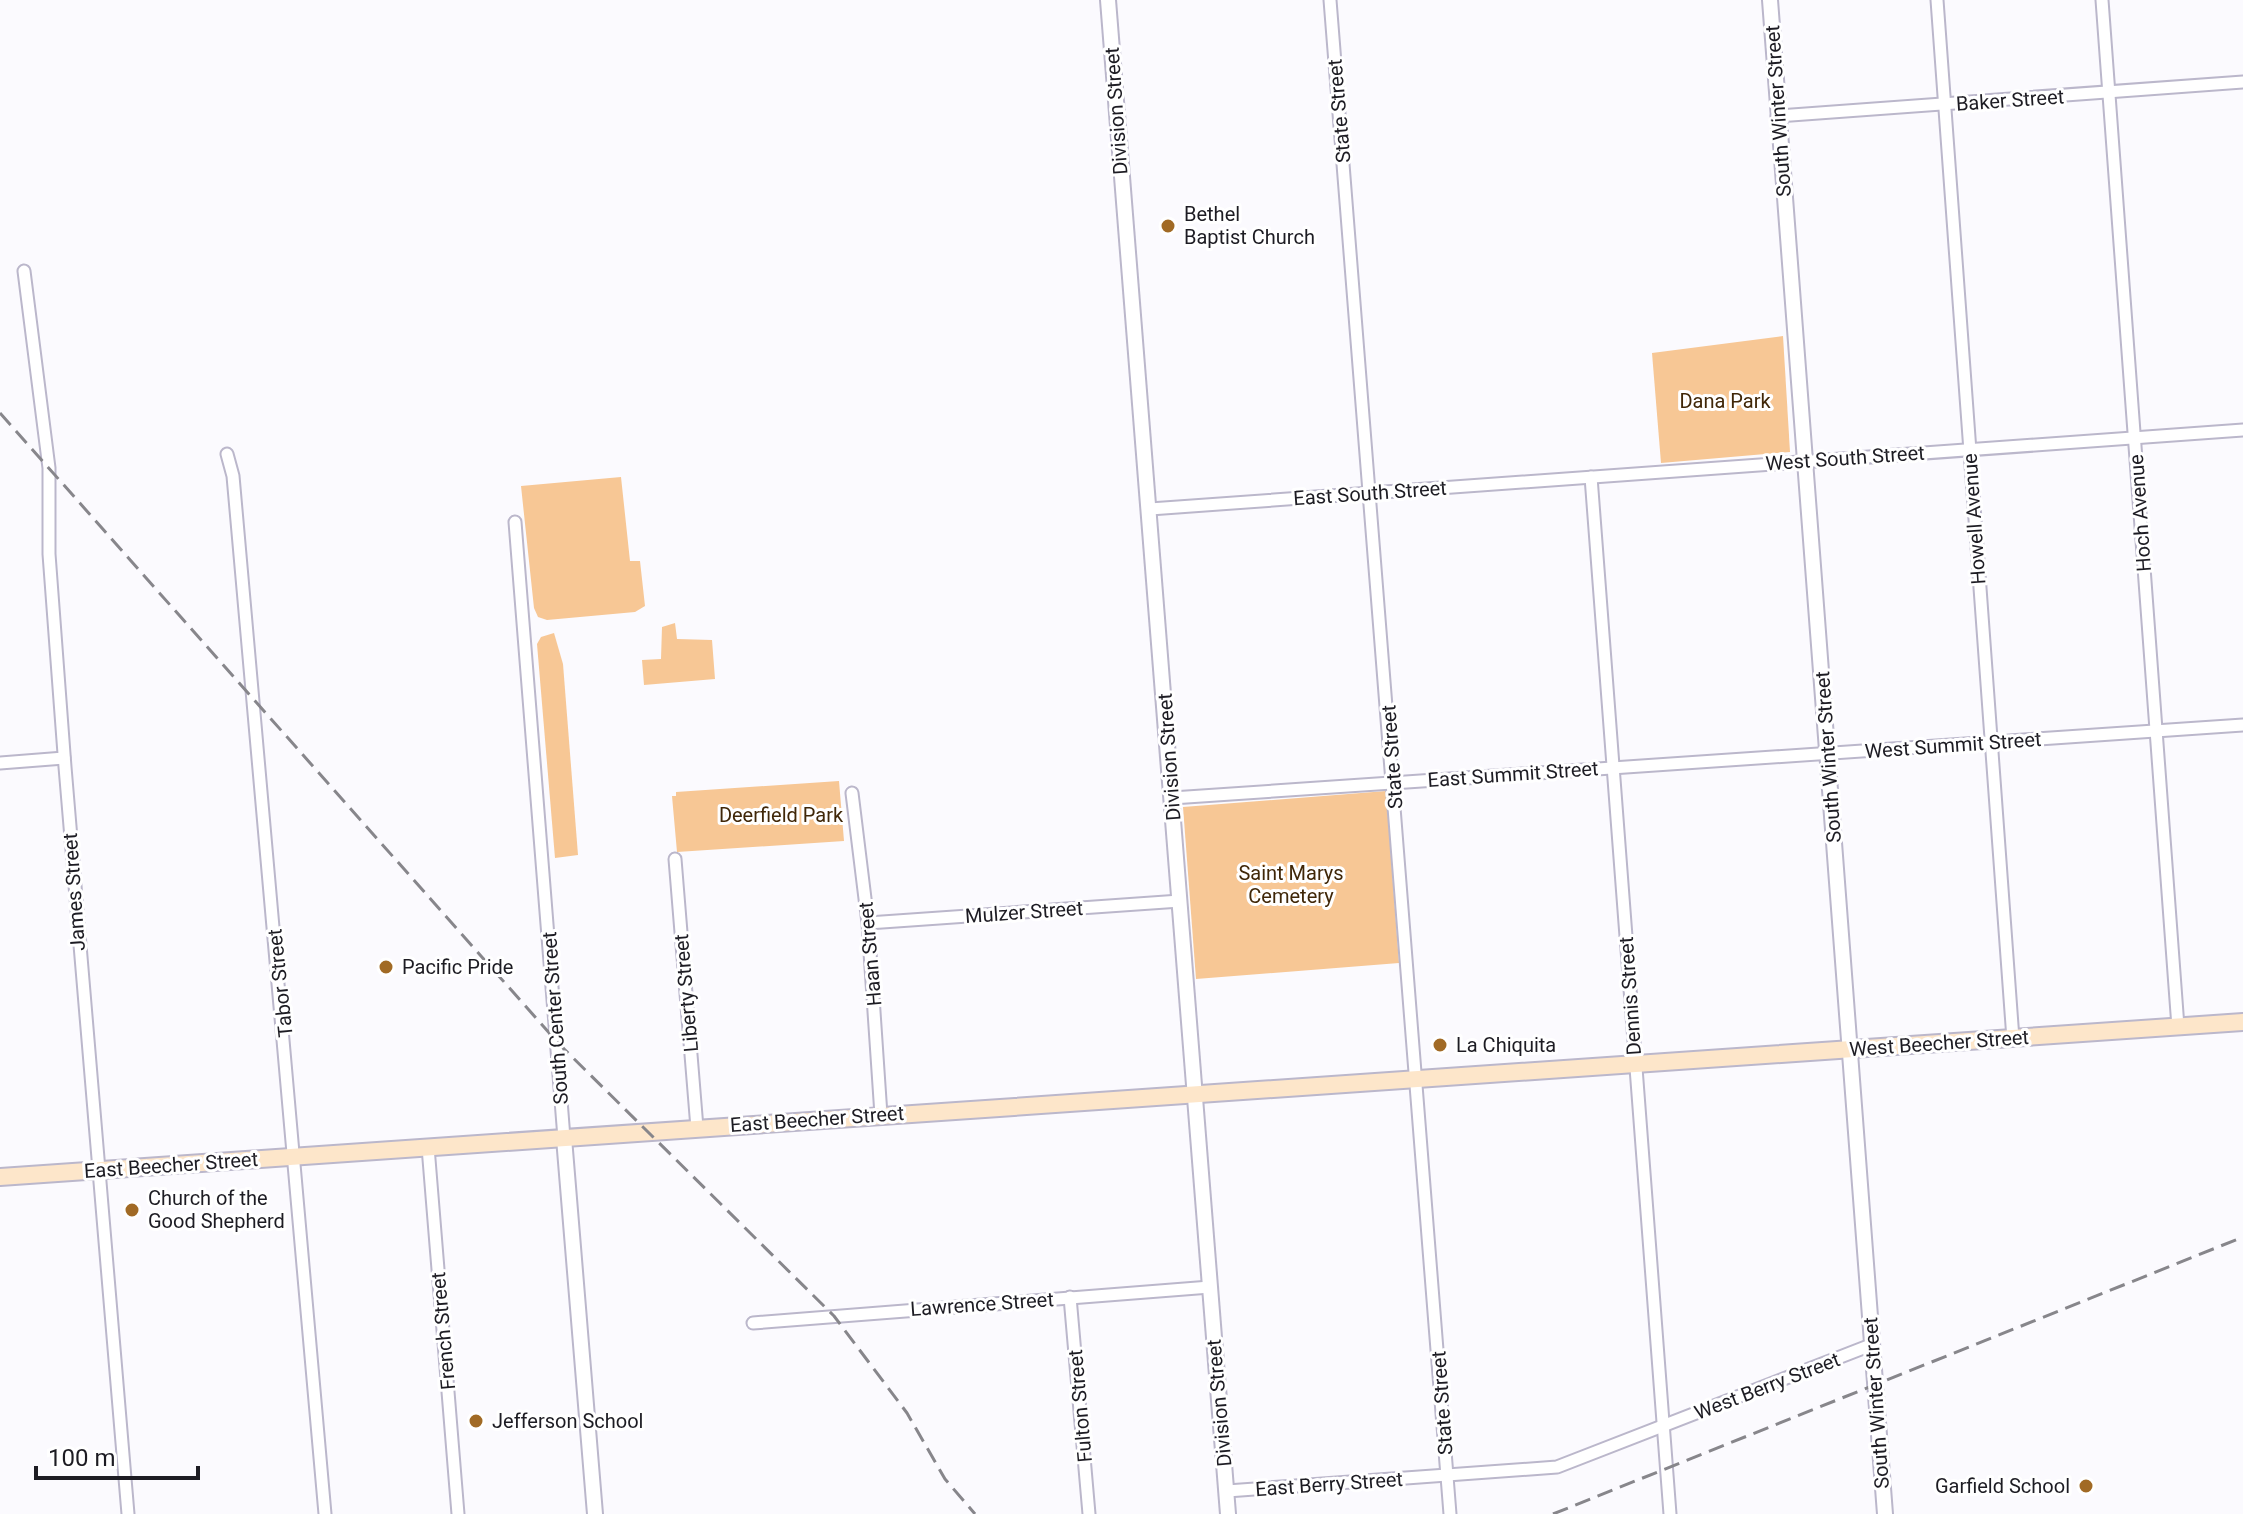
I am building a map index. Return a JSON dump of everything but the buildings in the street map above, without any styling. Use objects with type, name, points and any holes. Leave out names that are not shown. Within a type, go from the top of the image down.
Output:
[{"type":"main road","name":"West Beecher Street","points":[[1634,1064],[2243,1022]]},
{"type":"main road","name":"East Beecher Street","points":[[0,1177],[1634,1064]]},
{"type":"street","name":"Division Street","points":[[1108,0],[1228,1514]]},
{"type":"street","name":"State Street","points":[[1330,0],[1450,1514]]},
{"type":"street","name":"South Winter Street","points":[[1770,0],[1885,1514]]},
{"type":"street","name":"Howell Avenue","points":[[1937,0],[2013,1039]]},
{"type":"street","name":"Hoch Avenue","points":[[2102,0],[2178,1027]]},
{"type":"street","name":"Baker Street","points":[[1777,116],[2243,82]]},
{"type":"street","name":"James Street","points":[[24,271],[49,468],[49,554],[64,758],[128,1514]]},
{"type":"street","name":"West South Street","points":[[1591,477],[2243,430]]},
{"type":"street","name":"Tabor Street","points":[[227,454],[233,476],[325,1514]]},
{"type":"street","name":"East South Street","points":[[1150,509],[1591,477]]},
{"type":"street","name":"Dennis Street","points":[[1591,477],[1670,1514]]},
{"type":"street","name":"South Center Street","points":[[515,522],[595,1514]]},
{"type":"street","name":"West Summit Street","points":[[1614,767],[2243,725]]},
{"type":"street","points":[[0,763],[64,758]]},
{"type":"street","name":"East Summit Street","points":[[1172,798],[1614,767]]},
{"type":"street","name":"Haan Street","points":[[852,793],[868,923],[881,1115]]},
{"type":"street","name":"Liberty Street","points":[[675,859],[697,1128]]},
{"type":"street","name":"Mulzer Street","points":[[868,923],[1180,901]]},
{"type":"street","name":"French Street","points":[[428,1147],[458,1514]]},
{"type":"street","name":"Lawrence Street","points":[[753,1323],[1210,1287]]},
{"type":"street","name":"Fulton Street","points":[[1070,1297],[1089,1514]]},
{"type":"street","name":"West Berry Street","points":[[1663,1427],[1871,1345]]},
{"type":"street","name":"East Berry Street","points":[[1227,1491],[1557,1467],[1663,1427]]},
{"type":"green space","name":"Dana Park","points":[[1783,336],[1790,452],[1661,463],[1652,353]]},
{"type":"green space","points":[[621,477],[630,561],[640,561],[645,606],[635,612],[547,620],[538,617],[534,608],[521,486]]},
{"type":"green space","points":[[675,623],[677,639],[712,640],[715,679],[644,685],[642,660],[661,659],[662,627]]},
{"type":"green space","points":[[554,633],[563,664],[578,855],[555,858],[537,644],[541,637]]},
{"type":"green space","name":"Deerfield Park","points":[[839,781],[844,841],[677,852],[672,796],[676,796],[676,792]]},
{"type":"green space","name":"Saint Marys Cemetery","points":[[1386,791],[1399,963],[1196,979],[1183,807]]},
{"type":"railway","points":[[0,413],[559,1044],[834,1316],[907,1413],[945,1479],[975,1514]]},
{"type":"railway","points":[[1553,1514],[2243,1237]]},
{"type":"place","name":"Bethel Baptist Church","points":[[1168,226]]},
{"type":"place","name":"Pacific Pride","points":[[386,967]]},
{"type":"place","name":"La Chiquita","points":[[1440,1045]]},
{"type":"place","name":"Church of the Good Shepherd","points":[[132,1210]]},
{"type":"place","name":"Jefferson School","points":[[476,1421]]},
{"type":"place","name":"Garfield School","points":[[2086,1486]]}]
